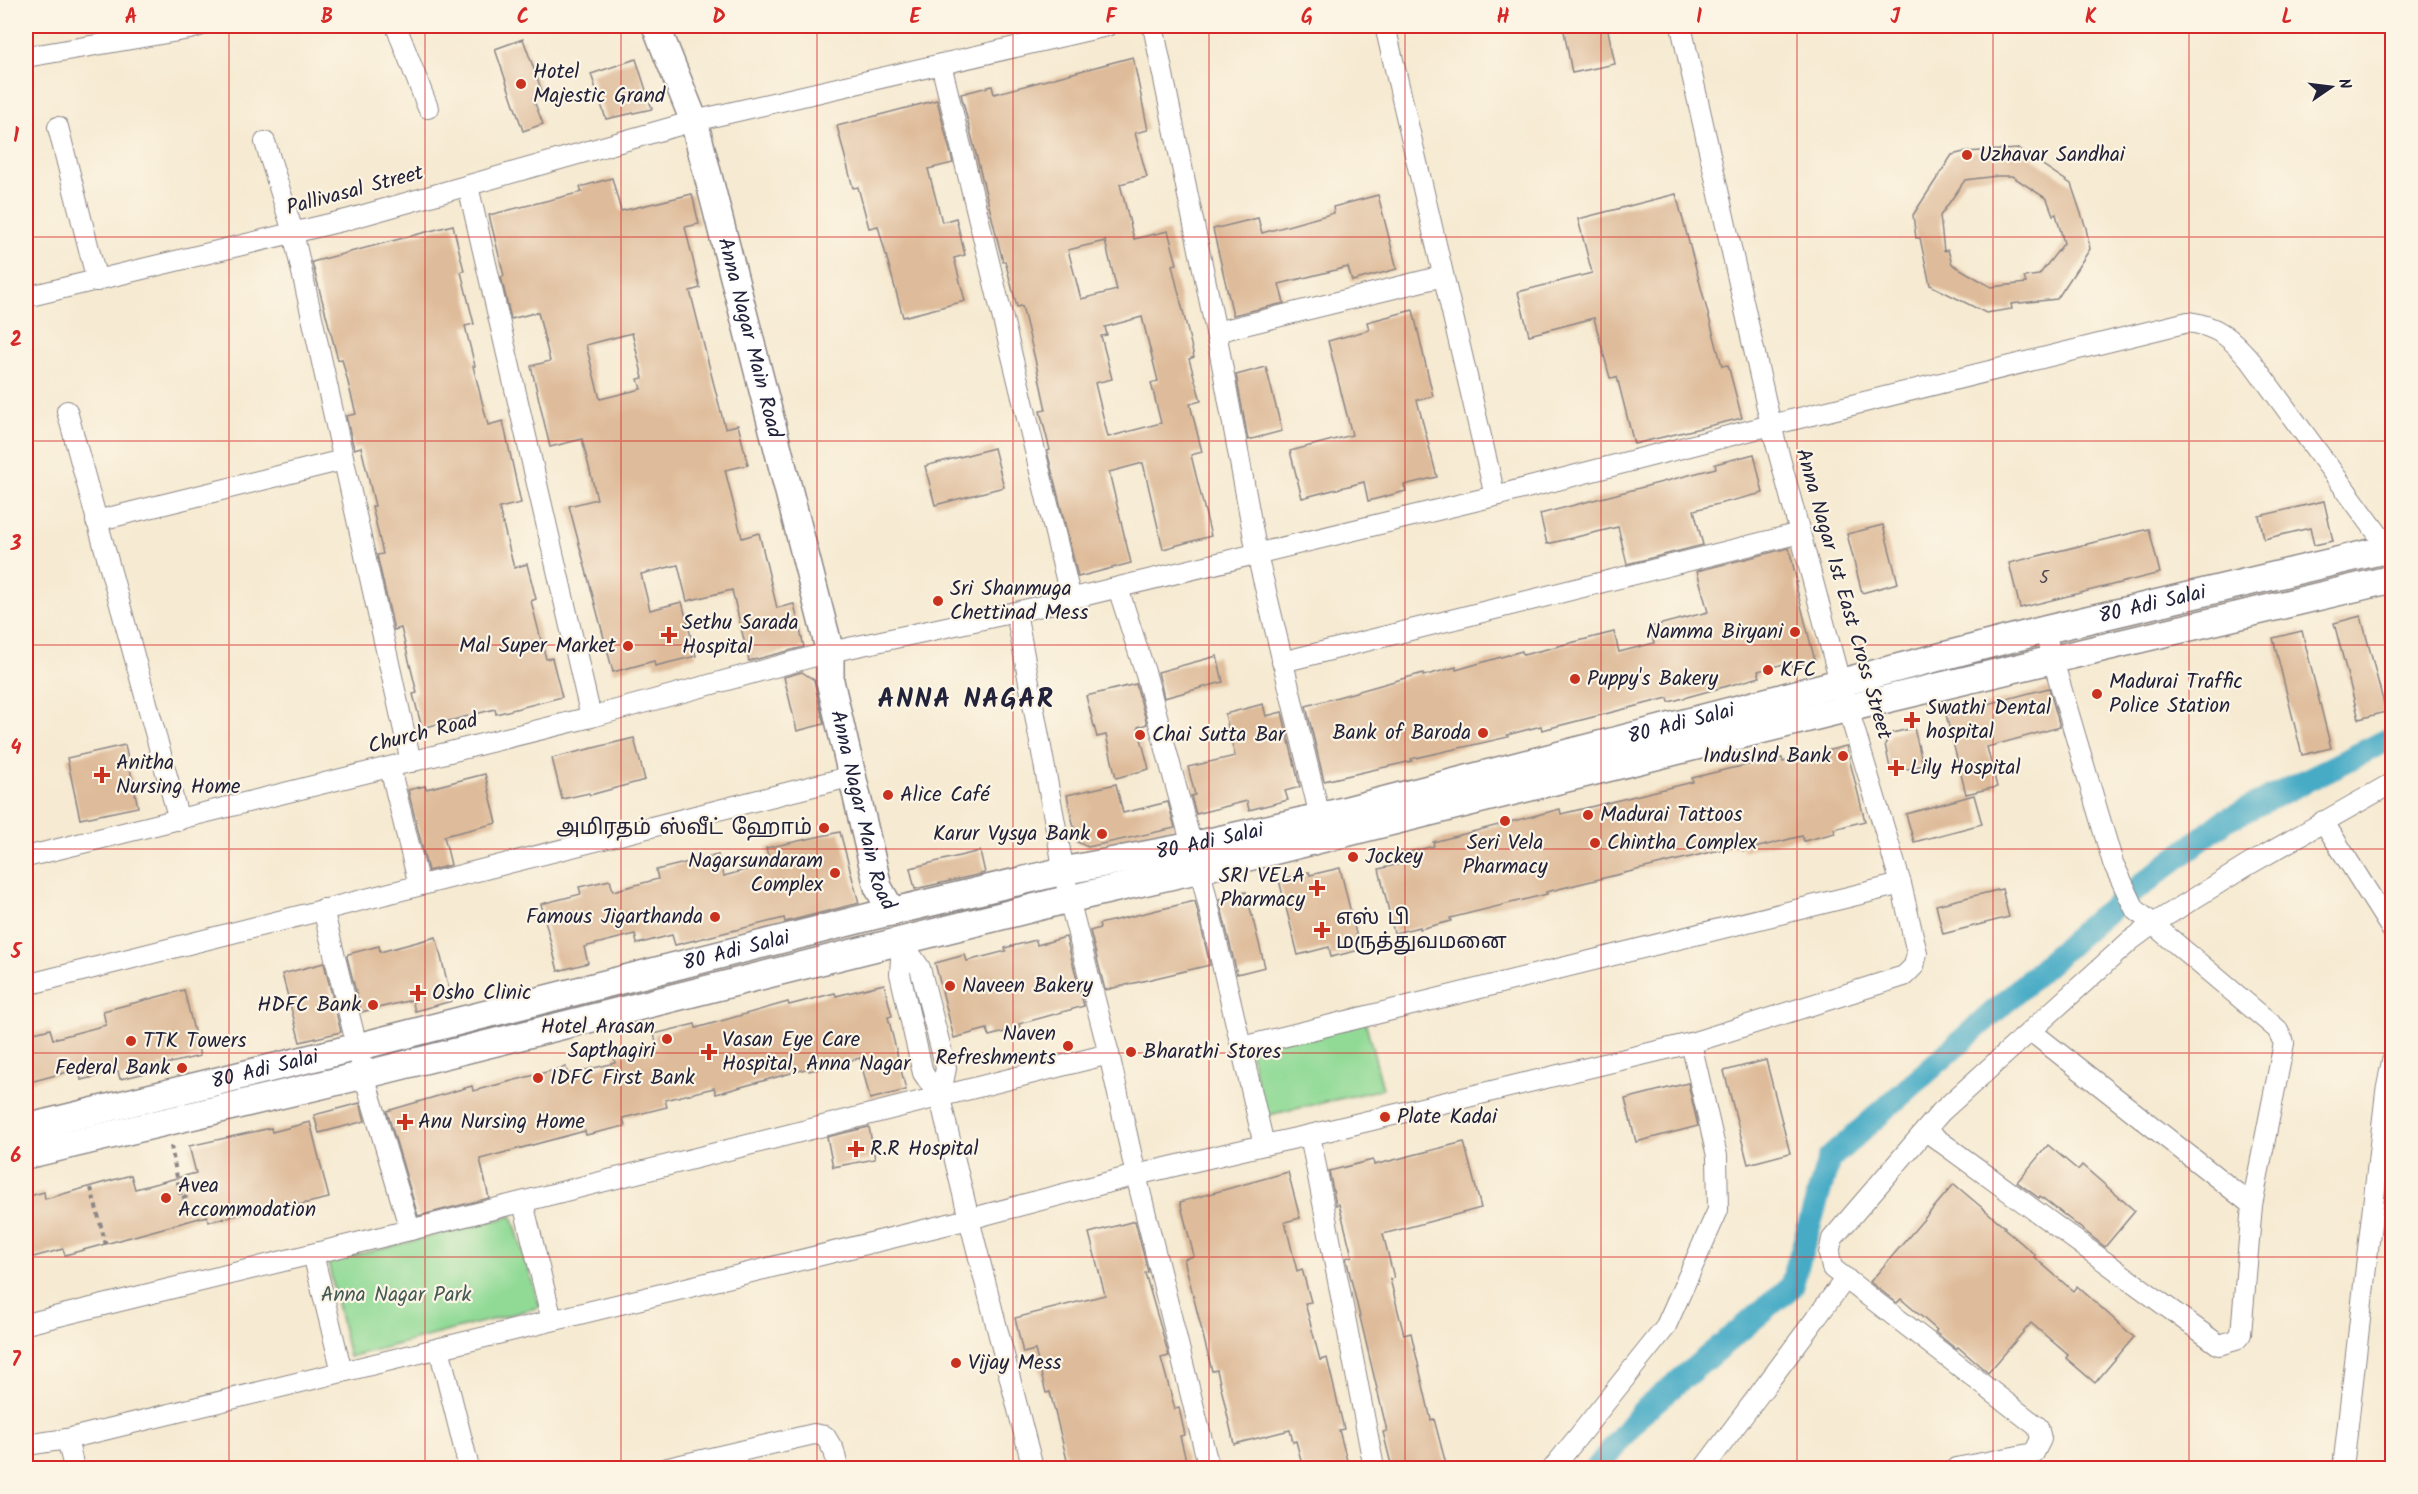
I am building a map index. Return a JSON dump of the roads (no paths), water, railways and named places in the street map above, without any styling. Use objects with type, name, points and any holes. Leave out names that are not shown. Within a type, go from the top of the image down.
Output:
[{"type":"main road","name":"Anna Nagar Main Road","points":[[656,26],[694,121],[830,652],[830,681],[878,887],[892,912]]},
{"type":"main road","name":"80 Adi Salai","points":[[26,1155],[364,1075],[1069,899],[1320,817],[2044,630],[2391,554]]},
{"type":"main road","name":"80 Adi Salai","points":[[26,1128],[1063,871],[1196,858],[1849,708],[2392,579]]},
{"type":"main road","name":"Anna Nagar Main Road","points":[[830,652],[847,677],[896,883],[892,912]]},
{"type":"street","points":[[26,57],[163,30],[199,26]]},
{"type":"street","points":[[396,26],[428,108]]},
{"type":"street","name":"Pallivasal Street","points":[[26,297],[293,232],[468,186],[694,121],[1107,26]]},
{"type":"street","points":[[1153,26],[1216,333],[1257,554],[1320,817]]},
{"type":"street","points":[[1385,26],[1495,496]]},
{"type":"street","name":"Anna Nagar 1st East Cross Street","points":[[28,1444],[67,1439],[969,1219],[1137,1175],[1692,1042],[1904,976],[1914,966],[1917,953],[1901,884],[1840,682],[1771,425],[1681,26]]},
{"type":"street","points":[[942,64],[1071,599]]},
{"type":"street","points":[[58,127],[97,281]]},
{"type":"street","points":[[265,142],[293,232],[411,762]]},
{"type":"street","points":[[468,186],[591,717]]},
{"type":"street","points":[[1216,333],[1443,276]]},
{"type":"street","name":"Church Road","points":[[26,857],[591,717],[830,652],[1118,588],[2188,322],[2207,324],[2232,340],[2251,361],[2391,554]]},
{"type":"street","points":[[67,411],[179,820]]},
{"type":"street","points":[[96,521],[343,460]]},
{"type":"street","points":[[1282,662],[1800,534]]},
{"type":"street","points":[[1118,588],[1146,675],[1196,858],[1264,1145]]},
{"type":"street","points":[[1016,612],[1069,899],[1110,1054],[1137,1175],[1209,1468]]},
{"type":"street","points":[[1926,1131],[2219,1345],[2236,1340],[2241,1334],[2252,1204],[2284,1043],[2277,1029],[2135,909],[2113,863],[2044,630]]},
{"type":"street","points":[[390,768],[419,885]]},
{"type":"street","points":[[26,985],[853,776]]},
{"type":"street","points":[[1956,1468],[2034,1453],[2041,1439],[2038,1427],[1832,1268],[1829,1254],[1832,1239],[1941,1112],[2130,941],[2153,924],[2323,821],[2392,783]]},
{"type":"street","points":[[2323,821],[2392,930]]},
{"type":"street","points":[[1242,1047],[1901,884]]},
{"type":"street","points":[[323,909],[364,1075],[410,1230]]},
{"type":"street","points":[[892,912],[902,942],[900,974],[923,1073],[940,1098],[1033,1468]]},
{"type":"street","points":[[2032,1032],[2252,1204]]},
{"type":"street","points":[[1553,1468],[1665,1328],[1718,1210],[1717,1156],[1692,1042]]},
{"type":"street","points":[[26,1324],[523,1203],[1110,1054]]},
{"type":"street","points":[[2343,1468],[2386,1092],[2392,1061]]},
{"type":"street","points":[[1310,1135],[1374,1468]]},
{"type":"street","points":[[523,1203],[552,1320]]},
{"type":"street","points":[[313,1254],[342,1372]]},
{"type":"street","points":[[1704,1468],[1846,1278]]},
{"type":"street","points":[[439,1348],[469,1468]]},
{"type":"street","points":[[668,1468],[814,1434],[825,1436],[834,1451],[838,1468]]},
{"type":"street","points":[[67,1439],[74,1468]]},
{"type":"waterway","points":[[1597,1468],[1640,1414],[1791,1287],[1829,1159],[2099,918],[2226,820],[2392,738]]},
{"type":"place","name":"Hotel Majestic Grand","points":[[521,84]]},
{"type":"place","name":"Uzhavar Sandhai","points":[[1967,155]]},
{"type":"place","name":"Sri Shanmuga Chettinad Mess","points":[[938,601]]},
{"type":"place","name":"Namma Biryani","points":[[1795,632]]},
{"type":"place","name":"Sethu Sarada Hospital","points":[[669,635]]},
{"type":"place","name":"Mal Super Market","points":[[628,646]]},
{"type":"place","name":"KFC","points":[[1768,670]]},
{"type":"place","name":"Puppy's Bakery","points":[[1575,679]]},
{"type":"place","name":"Madurai Traffic Police Station","points":[[2097,694]]},
{"type":"place","name":"Swathi Dental hospital","points":[[1912,720]]},
{"type":"place","name":"Bank of Baroda","points":[[1483,733]]},
{"type":"place","name":"Chai Sutta Bar","points":[[1140,735]]},
{"type":"place","name":"IndusInd Bank","points":[[1843,756]]},
{"type":"place","name":"Lily Hospital","points":[[1896,768]]},
{"type":"place","name":"Anitha Nursing Home","points":[[102,775]]},
{"type":"place","name":"Alice Café","points":[[888,795]]},
{"type":"place","name":"Madurai Tattoos","points":[[1588,815]]},
{"type":"place","name":"Seri Vela Pharmacy","points":[[1505,821]]},
{"type":"place","name":"அமிரதம் ஸ்வீட் ஹோம்","points":[[824,828]]},
{"type":"place","name":"Karur Vysya Bank","points":[[1102,834]]},
{"type":"place","name":"Chintha Complex","points":[[1595,843]]},
{"type":"place","name":"Jockey","points":[[1353,857]]},
{"type":"place","name":"Nagarsundaram Complex","points":[[835,873]]},
{"type":"place","name":"SRI VELA Pharmacy","points":[[1317,888]]},
{"type":"place","name":"Famous Jigarthanda","points":[[715,917]]},
{"type":"place","name":"எஸ் பி மருத்துவமனை","points":[[1322,930]]},
{"type":"place","name":"Naveen Bakery","points":[[950,986]]},
{"type":"place","name":"Osho Clinic","points":[[418,993]]},
{"type":"place","name":"HDFC Bank","points":[[373,1005]]},
{"type":"place","name":"Hotel Arasan Sapthagiri","points":[[667,1039]]},
{"type":"place","name":"TTK Towers","points":[[131,1041]]},
{"type":"place","name":"Naven Refreshments","points":[[1068,1046]]},
{"type":"place","name":"Vasan Eye Care Hospital, Anna Nagar","points":[[709,1052]]},
{"type":"place","name":"Bharathi Stores","points":[[1131,1052]]},
{"type":"place","name":"Federal Bank","points":[[182,1068]]},
{"type":"place","name":"IDFC First Bank","points":[[538,1078]]},
{"type":"place","name":"Plate Kadai","points":[[1385,1117]]},
{"type":"place","name":"Anu Nursing Home","points":[[405,1122]]},
{"type":"place","name":"R.R Hospital","points":[[856,1149]]},
{"type":"place","name":"Avea Accommodation","points":[[166,1198]]},
{"type":"place","name":"Vijay Mess","points":[[956,1363]]},
{"type":"district","name":"ANNA NAGAR","points":[[966,699]]},
{"type":"park label","name":"Anna Nagar Park","points":[[396,1295]]}]
